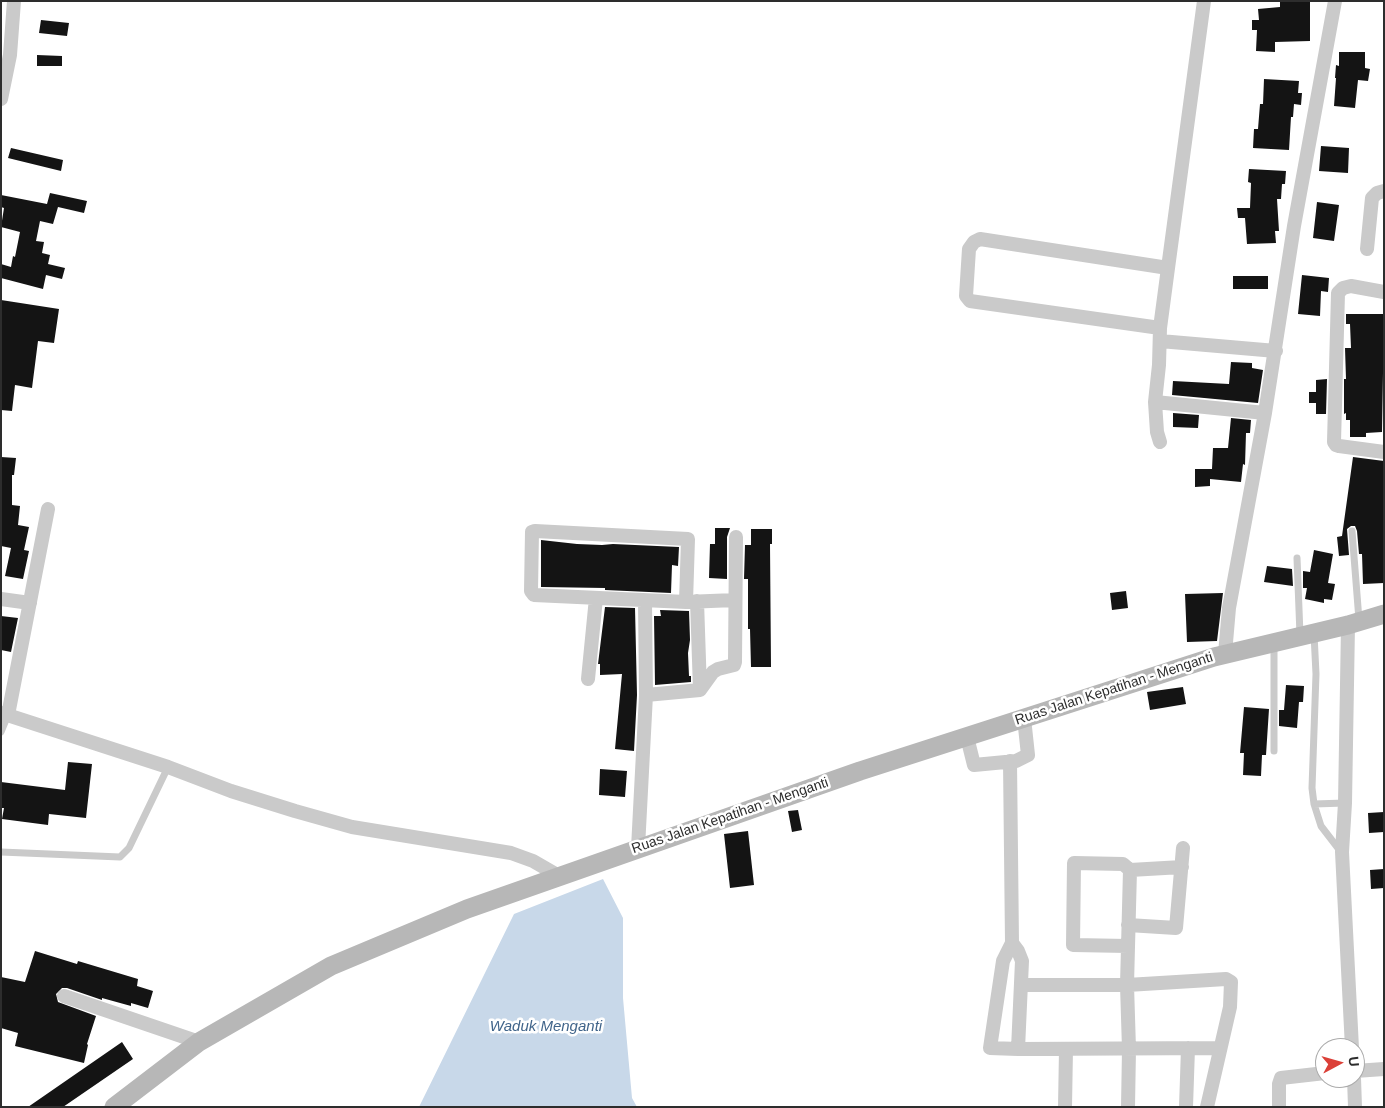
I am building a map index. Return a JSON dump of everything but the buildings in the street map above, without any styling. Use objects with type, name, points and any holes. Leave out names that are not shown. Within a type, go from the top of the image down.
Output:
[{"type":"main road","name":"Ruas Jalan Kepatihan - Menganti","points":[[114,1107],[199,1042],[331,966],[467,909],[860,771],[1024,718],[1225,654],[1384,614]]},
{"type":"street","points":[[1,99],[10,55],[14,1]]},
{"type":"street","points":[[1160,442],[1154,402],[1159,365],[1160,335],[1204,1]]},
{"type":"street","points":[[1225,654],[1229,608],[1276,351],[1294,226],[1335,1]]},
{"type":"street","points":[[1366,249],[1372,198],[1377,193],[1384,191]]},
{"type":"street","points":[[1168,268],[980,239],[974,242],[970,249],[966,296],[970,301],[1160,335],[1276,351]]},
{"type":"street","points":[[1384,292],[1351,286],[1343,288],[1338,293],[1334,442],[1339,446],[1384,452]]},
{"type":"street","points":[[1154,402],[1265,412]]},
{"type":"street","points":[[48,509],[30,603],[5,714],[168,767],[232,791],[352,827],[511,853],[533,861],[560,876]]},
{"type":"street","points":[[700,690],[691,601],[688,539],[532,532],[532,594],[534,596],[646,601],[691,601],[735,600]]},
{"type":"street","points":[[646,696],[700,690],[713,672],[734,664],[736,537]]},
{"type":"street","points":[[588,679],[596,598]]},
{"type":"street","points":[[1,599],[30,603]]},
{"type":"street","points":[[638,848],[646,696],[646,601]]},
{"type":"street","points":[[1351,1038],[1342,852],[1353,623]]},
{"type":"street","points":[[967,737],[974,765],[1016,761],[1028,755],[1024,718]]},
{"type":"street","points":[[1010,761],[1012,943],[1003,961],[990,1048],[1220,1048]]},
{"type":"street","points":[[1128,925],[1176,928],[1184,848]]},
{"type":"street","points":[[1128,946],[1073,945],[1074,863],[1123,864],[1130,870],[1182,867]]},
{"type":"street","points":[[1128,1107],[1130,1049],[1127,985],[1130,870]]},
{"type":"street","points":[[1012,943],[1022,961],[1018,1049]]},
{"type":"street","points":[[1021,985],[1127,985],[1226,979],[1232,982],[1230,1007],[1207,1107]]},
{"type":"street","points":[[64,996],[199,1042]]},
{"type":"street","points":[[1186,1107],[1188,1048]]},
{"type":"street","points":[[1065,1107],[1066,1049]]},
{"type":"street","points":[[1365,1070],[1384,1069]]},
{"type":"street","points":[[1279,1107],[1279,1084],[1281,1078],[1315,1075]]},
{"type":"street","points":[[1354,1088],[1355,1107]]},
{"type":"lane","points":[[1352,531],[1353,623]]},
{"type":"lane","points":[[1297,558],[1307,634],[1316,674],[1312,788],[1314,804],[1321,826],[1342,852]]},
{"type":"lane","points":[[1274,642],[1274,751]]},
{"type":"lane","points":[[1,732],[5,714]]},
{"type":"lane","points":[[1,852],[120,857],[129,848],[168,767]]},
{"type":"lane","points":[[1314,804],[1345,804]]},
{"type":"water","name":"Waduk Menganti","points":[[603,879],[623,918],[623,998],[632,1098],[637,1107],[419,1107],[514,914]]}]
